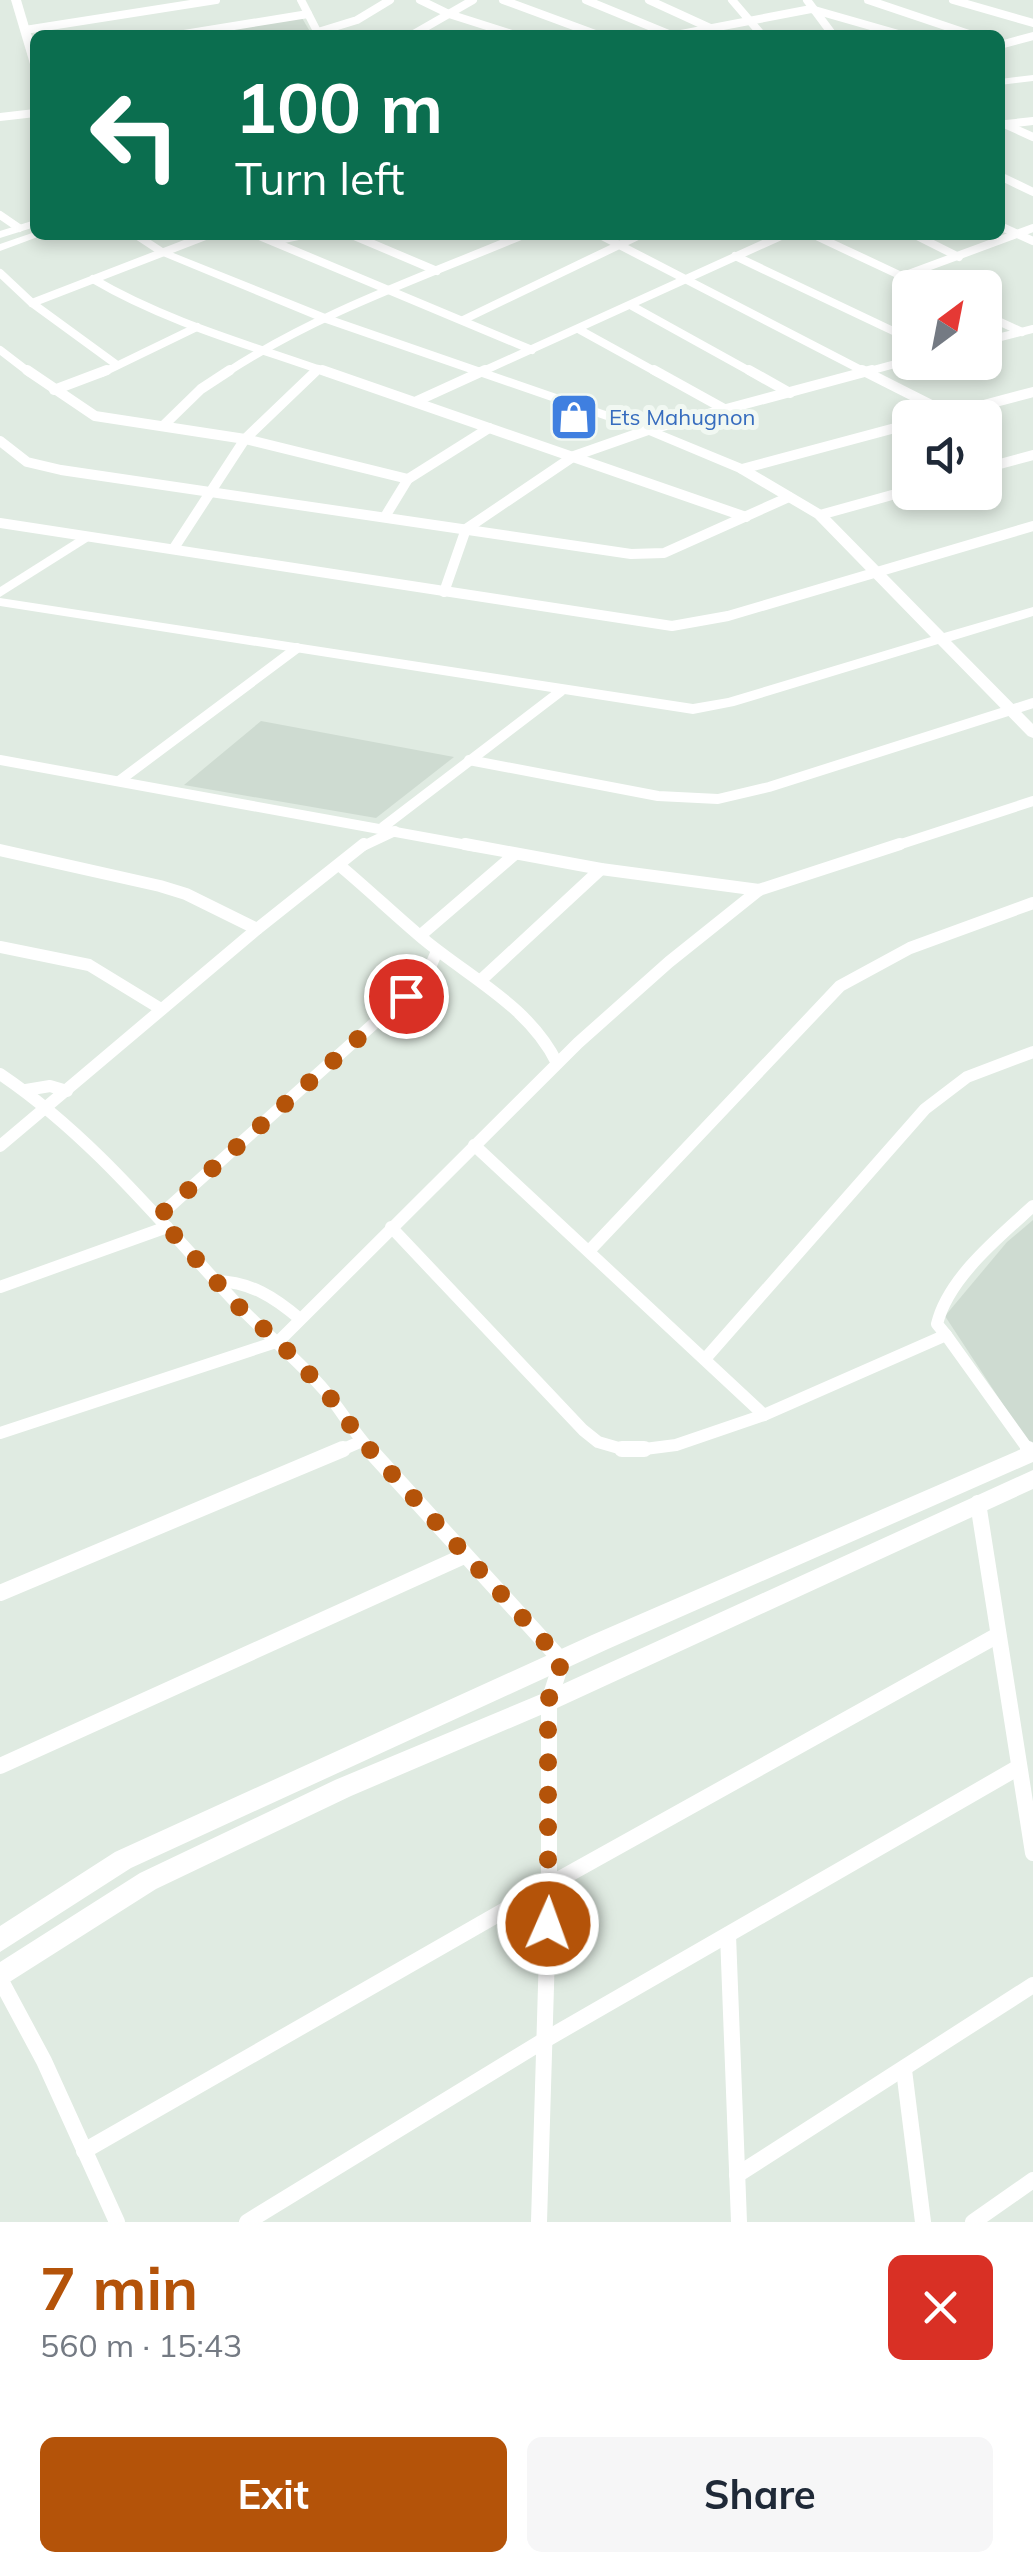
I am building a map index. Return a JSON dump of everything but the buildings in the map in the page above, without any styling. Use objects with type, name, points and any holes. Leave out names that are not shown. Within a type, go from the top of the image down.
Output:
[{"type":"street","points":[[16,0],[30,47]]},
{"type":"street","points":[[100,0],[110,17]]},
{"type":"street","points":[[25,30],[216,0]]},
{"type":"street","points":[[300,0],[316,30]]},
{"type":"street","points":[[327,30],[356,20],[390,0]]},
{"type":"street","points":[[420,0],[499,30]]},
{"type":"street","points":[[421,30],[473,0]]},
{"type":"street","points":[[503,0],[584,30]]},
{"type":"street","points":[[586,0],[661,30]]},
{"type":"street","points":[[648,0],[712,28]]},
{"type":"street","points":[[732,0],[758,30]]},
{"type":"street","points":[[868,0],[957,30]]},
{"type":"street","points":[[953,0],[1033,23]]},
{"type":"street","points":[[701,30],[809,4],[887,30]]},
{"type":"street","points":[[809,4],[829,30]]},
{"type":"street","points":[[209,30],[308,14]]},
{"type":"street","points":[[1005,43],[1033,36]]},
{"type":"street","points":[[1005,73],[1033,70]]},
{"type":"street","points":[[1005,81],[1033,78]]},
{"type":"street","points":[[0,117],[30,114]]},
{"type":"street","points":[[1005,124],[1033,121]]},
{"type":"street","points":[[1005,126],[1033,137]]},
{"type":"street","points":[[1005,178],[1033,192]]},
{"type":"street","points":[[0,215],[19,228]]},
{"type":"street","points":[[0,235],[30,225]]},
{"type":"street","points":[[1005,228],[1033,241]]},
{"type":"street","points":[[1005,239],[1033,228]]},
{"type":"street","points":[[0,248],[30,237]]},
{"type":"street","points":[[143,240],[162,252],[324,318],[648,430],[742,469],[820,515],[1033,733]]},
{"type":"street","points":[[32,302],[194,240]]},
{"type":"street","points":[[268,240],[532,350]]},
{"type":"street","points":[[272,242],[281,240]]},
{"type":"street","points":[[364,240],[437,271]]},
{"type":"street","points":[[163,426],[201,388],[262,349],[324,318],[511,240]]},
{"type":"street","points":[[610,240],[683,281],[921,400]]},
{"type":"street","points":[[463,320],[628,240]]},
{"type":"street","points":[[417,401],[772,240]]},
{"type":"street","points":[[825,240],[892,271]]},
{"type":"street","points":[[925,240],[959,257]]},
{"type":"street","points":[[921,270],[1003,240]]},
{"type":"street","points":[[735,256],[892,330]]},
{"type":"street","points":[[0,273],[32,302],[118,365]]},
{"type":"street","points":[[93,279],[122,296],[197,328],[746,518]]},
{"type":"street","points":[[632,306],[790,393]]},
{"type":"street","points":[[1002,320],[1028,330]]},
{"type":"street","points":[[54,390],[81,383],[197,328]]},
{"type":"street","points":[[580,330],[728,411]]},
{"type":"street","points":[[1002,337],[1028,330]]},
{"type":"street","points":[[0,350],[95,416],[244,439],[408,479]]},
{"type":"street","points":[[444,592],[466,528],[574,456],[648,430],[892,365]]},
{"type":"street","points":[[174,548],[244,439],[318,369]]},
{"type":"street","points":[[1002,400],[1033,392]]},
{"type":"street","points":[[386,515],[408,479],[489,428]]},
{"type":"street","points":[[742,469],[892,429]]},
{"type":"street","points":[[0,442],[27,462],[40,466],[644,555],[664,553],[789,497]]},
{"type":"street","points":[[1002,463],[1033,455]]},
{"type":"street","points":[[820,515],[892,495]]},
{"type":"street","points":[[0,523],[646,624],[690,625],[1033,526]]},
{"type":"street","points":[[0,592],[87,536]]},
{"type":"street","points":[[0,602],[692,709],[729,703],[1033,611]]},
{"type":"street","points":[[119,781],[297,648]]},
{"type":"street","points":[[382,827],[560,691]]},
{"type":"street","points":[[469,760],[658,796],[718,799],[768,787],[1033,702]]},
{"type":"street","points":[[0,760],[600,869],[758,890]]},
{"type":"street","points":[[0,1433],[278,1341],[578,1043],[668,962],[758,890],[1033,800]]},
{"type":"street","points":[[365,824],[367,842]]},
{"type":"street","points":[[0,1146],[367,842],[398,830]]},
{"type":"street","points":[[0,850],[160,886],[186,894],[258,929]]},
{"type":"street","points":[[422,934],[515,854]]},
{"type":"street","points":[[339,865],[437,951],[480,981],[549,1040],[557,1063]]},
{"type":"street","points":[[480,981],[600,869]]},
{"type":"street","points":[[589,1251],[840,986],[880,959],[942,933],[1033,903]]},
{"type":"street","points":[[240,922],[246,939]]},
{"type":"street","points":[[0,947],[89,965],[162,1009]]},
{"type":"street","points":[[426,977],[437,951]]},
{"type":"street","points":[[0,1288],[163,1222],[426,977],[458,965]]},
{"type":"street","points":[[549,1040],[578,1043]]},
{"type":"street","points":[[704,1359],[924,1109],[966,1077],[1033,1052]]},
{"type":"street","points":[[0,1074],[49,1107],[163,1222],[248,1316],[278,1341],[464,1556],[562,1661]]},
{"type":"street","points":[[26,1090],[50,1086],[67,1090]]},
{"type":"street","points":[[474,1145],[764,1416]]},
{"type":"street","points":[[0,1940],[123,1860],[1032,1454],[938,1324],[938,1312],[978,1260],[1033,1206]]},
{"type":"street","points":[[391,1227],[598,1442],[629,1451],[676,1445],[764,1416],[946,1335]]},
{"type":"street","points":[[216,1281],[237,1281],[261,1288],[300,1319]]},
{"type":"street","points":[[0,1593],[362,1441]]},
{"type":"street","points":[[117,2222],[44,2061],[0,1978],[148,1881],[343,1788],[548,1701],[1033,1479]]},
{"type":"street","points":[[978,1503],[1033,1852]]},
{"type":"street","points":[[0,1766],[464,1556]]},
{"type":"street","points":[[84,2151],[998,1635]]},
{"type":"street","points":[[539,2222],[550,1885],[548,1701],[562,1661]]},
{"type":"street","points":[[246,2222],[543,2041],[1019,1767]]},
{"type":"street","points":[[728,1936],[739,2222]]},
{"type":"street","points":[[737,2175],[1033,1984]]},
{"type":"street","points":[[904,2070],[922,2222]]},
{"type":"street","points":[[973,2222],[1033,2180]]},
{"type":"shaded area","points":[[302,18],[309,30],[225,30]]},
{"type":"shaded area","points":[[261,721],[454,757],[376,818],[184,785]]},
{"type":"shaded area","points":[[1033,1220],[1033,1442],[1029,1444],[945,1316],[1007,1242]]},
{"type":"place","name":"Ets Mahugnon","points":[[574,417]]},
{"type":"route","points":[[406,996],[158,1217],[241,1309],[326,1392],[362,1441],[562,1661],[548,1701],[548,1924]]}]
